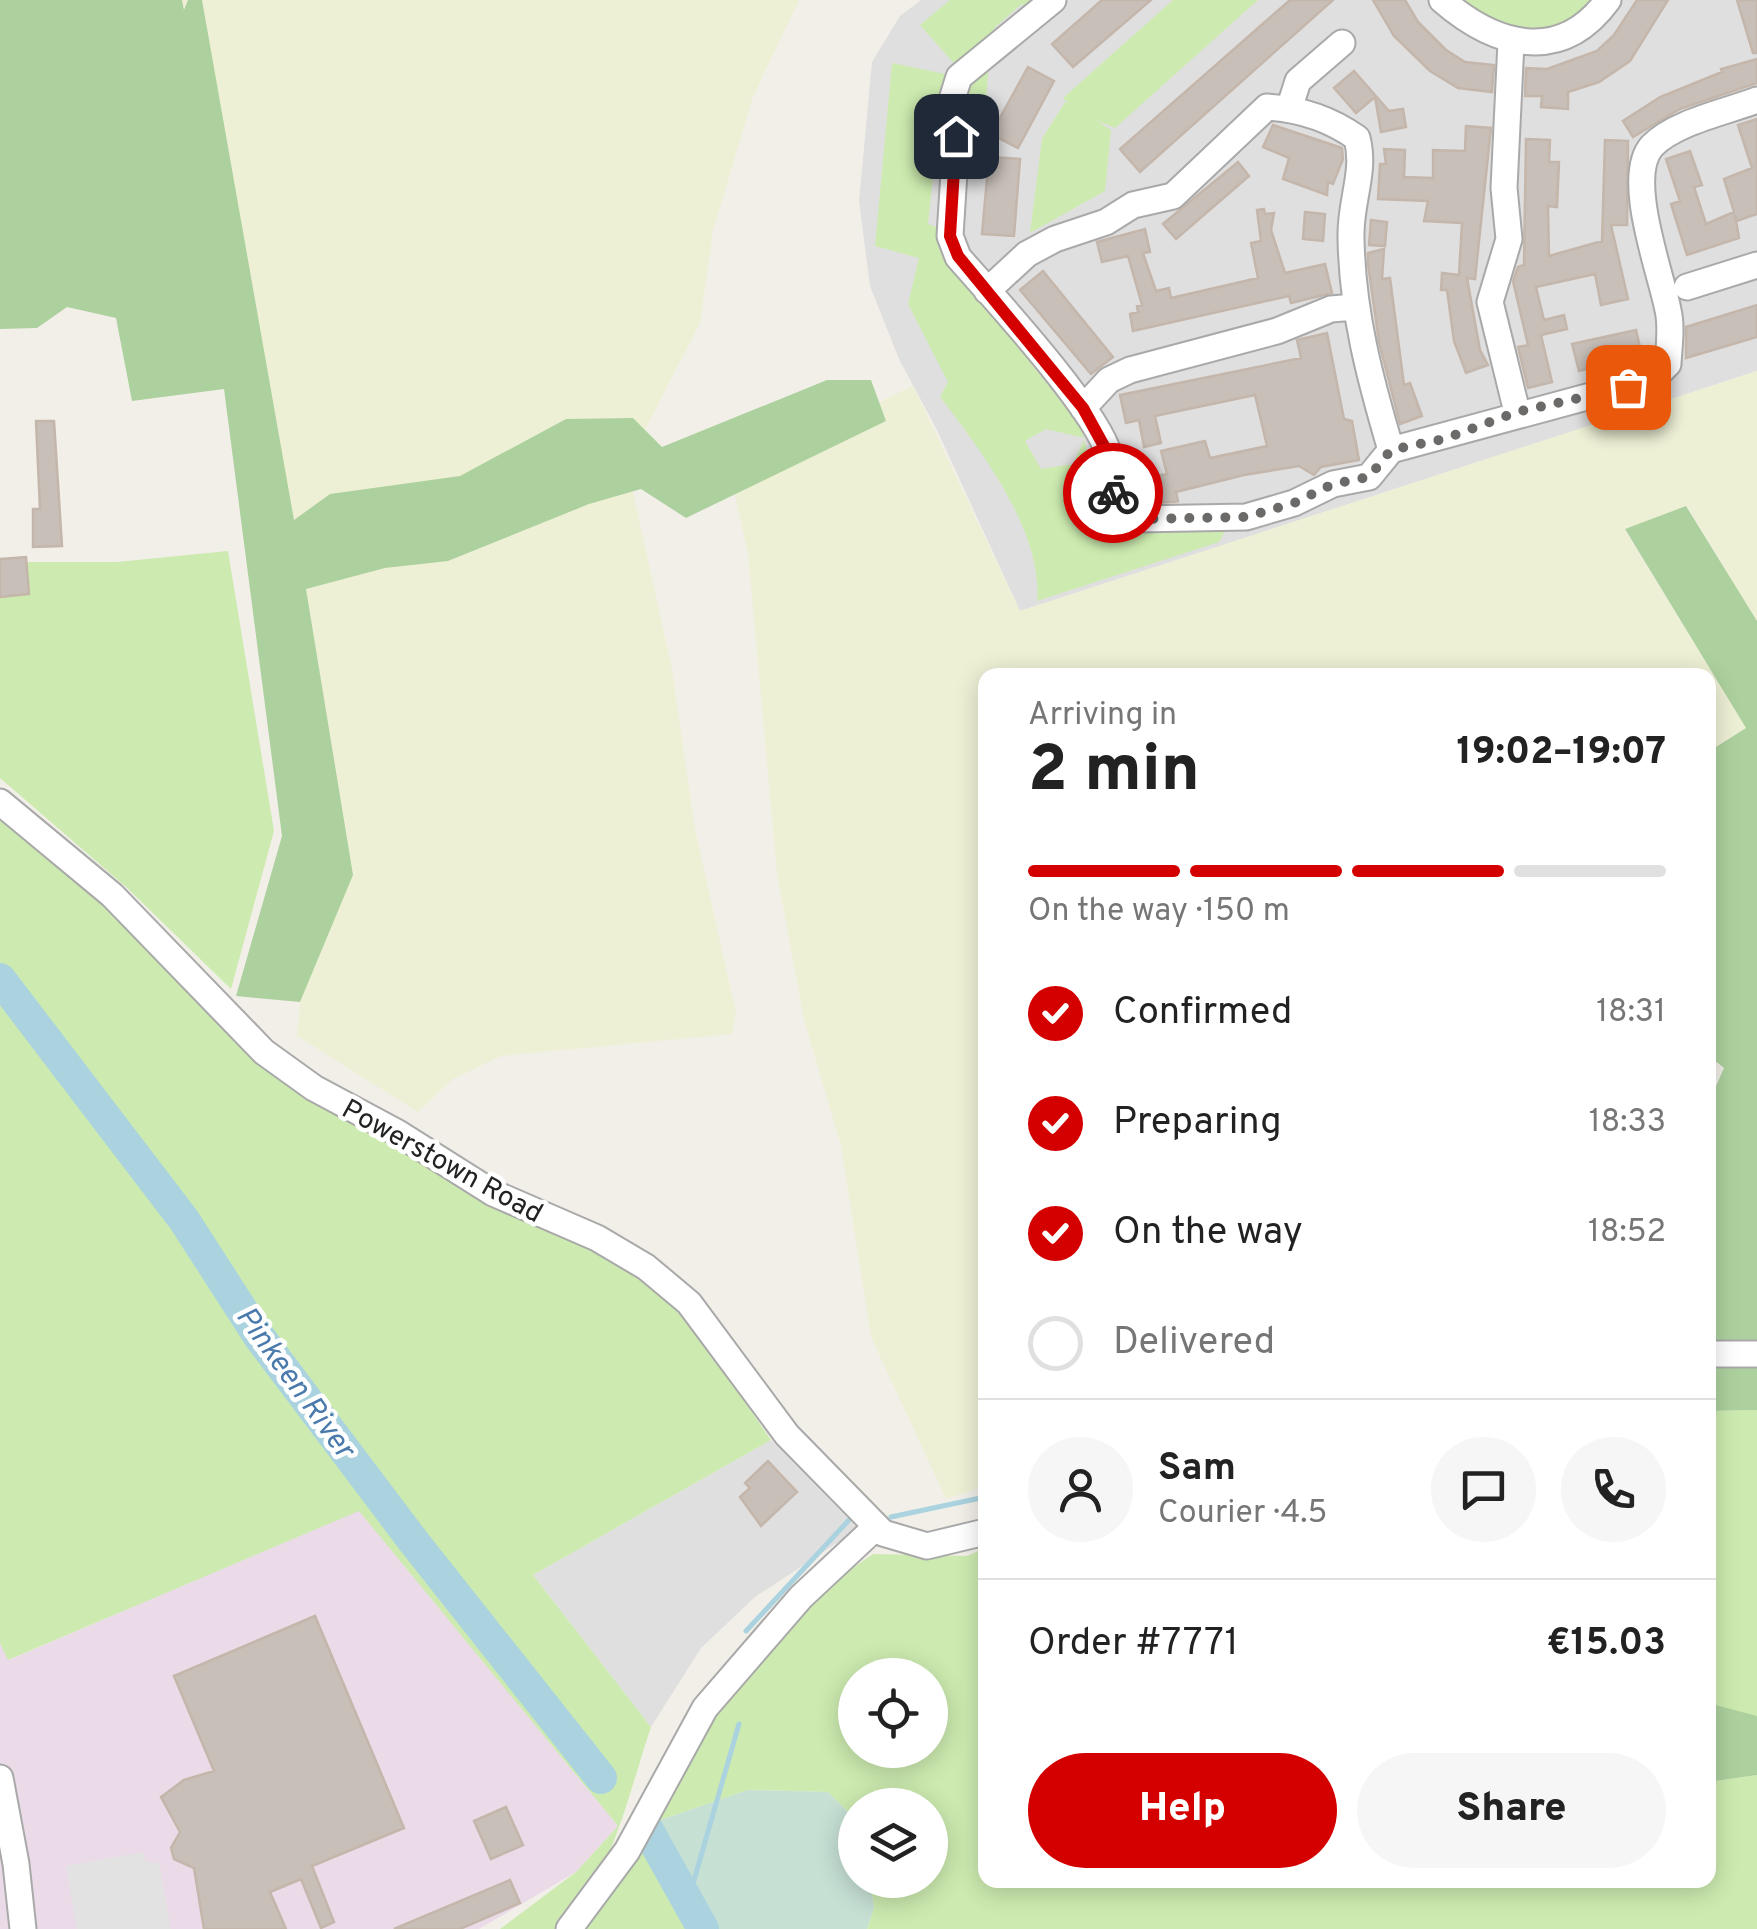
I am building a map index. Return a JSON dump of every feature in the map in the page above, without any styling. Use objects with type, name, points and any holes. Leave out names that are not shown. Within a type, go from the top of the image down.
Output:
[{"type":"street","points":[[1054,0],[959,76],[953,96],[957,124],[950,236],[958,256],[1083,408],[1110,457],[1110,483],[1118,508],[1138,519],[1246,517],[1294,503],[1333,484],[1369,477],[1391,450],[1444,439],[1517,412],[1600,396],[1654,378],[1668,364],[1669,314],[1644,205],[1642,169],[1650,148],[1668,135],[1757,100]]},
{"type":"street","points":[[1442,0],[1483,32],[1511,42],[1551,40],[1570,33],[1608,0]]},
{"type":"street","points":[[1290,108],[1298,82],[1342,42]]},
{"type":"street","points":[[1511,42],[1504,188],[1509,240],[1490,302],[1517,412]]},
{"type":"street","points":[[987,290],[1028,254],[1055,238],[1106,222],[1133,205],[1172,196],[1267,107],[1290,108],[1337,123],[1357,138],[1364,164],[1352,202],[1358,340],[1391,450]]},
{"type":"street","points":[[1687,288],[1757,265]]},
{"type":"street","points":[[1083,408],[1109,380],[1130,370],[1276,331],[1330,309],[1355,307]]},
{"type":"street","name":"Powerstown Road","points":[[0,802],[112,895],[264,1052],[314,1088],[398,1133],[493,1193],[597,1238],[646,1267],[688,1304],[787,1435],[876,1526],[907,1543],[927,1546],[978,1534]]},
{"type":"street","points":[[1716,1354],[1757,1354]]},
{"type":"street","points":[[569,1929],[627,1851],[704,1708],[801,1596],[876,1526]]},
{"type":"street","points":[[0,1778],[23,1929]]},
{"type":"shaded area","points":[[921,0],[1757,0],[1757,371],[1020,611],[937,430],[899,359],[870,286],[859,201],[872,62],[900,16]]},
{"type":"shaded area","points":[[771,1440],[858,1529],[755,1597],[701,1648],[651,1727],[533,1575]]},
{"type":"shaded area","points":[[359,1510],[618,1826],[576,1872],[479,1929],[0,1929],[0,1643],[9,1660]]},
{"type":"shaded area","points":[[143,1852],[146,1861],[159,1863],[171,1929],[77,1929],[66,1866]]},
{"type":"green space","points":[[0,0],[182,0],[184,10],[188,0],[202,0],[294,520],[330,494],[460,476],[566,419],[633,418],[662,447],[827,380],[871,380],[886,421],[686,518],[641,489],[589,504],[448,561],[385,568],[306,589],[353,875],[300,1002],[236,996],[282,836],[224,389],[132,401],[116,318],[67,307],[37,328],[0,329]]},
{"type":"green space","points":[[182,0],[799,0],[753,97],[713,231],[700,323],[627,465],[672,669],[695,829],[736,1013],[732,1034],[501,1056],[453,1079],[418,1112],[297,1036],[309,912],[258,577]]},
{"type":"green space","points":[[950,0],[1034,0],[1026,7],[1022,4],[994,28],[997,33],[958,68],[920,25]]},
{"type":"green space","points":[[1173,0],[1258,0],[1115,128],[1096,120],[1111,130],[1105,191],[1030,233],[1042,139],[1065,102],[1069,104],[1063,98]]},
{"type":"green space","points":[[1454,0],[1592,0],[1559,24],[1525,29],[1507,25]]},
{"type":"green space","points":[[989,62],[984,128],[959,126],[962,83]]},
{"type":"green space","points":[[892,63],[950,75],[946,119],[939,119],[928,224],[936,227],[938,244],[956,269],[1081,427],[1084,438],[1046,429],[1025,441],[1041,469],[1073,464],[1084,440],[1105,525],[1151,533],[1228,525],[1219,542],[1037,601],[1036,575],[1020,520],[990,467],[940,397],[948,382],[908,304],[919,258],[875,246]]},
{"type":"green space","points":[[1757,371],[1757,621],[1687,506],[1625,530],[1709,668],[978,668],[978,1488],[946,1499],[871,1337],[841,1146],[804,1020],[777,874],[748,554],[730,472],[913,386],[1020,611]]},
{"type":"green space","points":[[1686,506],[1757,621],[1757,1347],[1716,1348],[1716,1086],[1724,1068],[1716,1062],[1716,747],[1746,728],[1716,679],[1716,668],[1710,668],[1625,529]]},
{"type":"green space","points":[[228,551],[274,831],[231,989],[126,887],[0,778],[0,597],[29,594],[27,562],[117,562]]},
{"type":"green space","points":[[1716,679],[1746,728],[1716,747]]},
{"type":"green space","points":[[0,812],[110,905],[260,1057],[495,1208],[596,1242],[684,1313],[771,1440],[533,1575],[651,1727],[626,1806],[607,1858],[566,1929],[500,1929],[576,1872],[618,1826],[359,1511],[8,1660],[0,1643]]},
{"type":"green space","points":[[1716,1367],[1757,1367],[1757,1410],[1716,1411]]},
{"type":"green space","points":[[1757,1410],[1757,1716],[1752,1717],[1716,1706],[1716,1411]]},
{"type":"green space","points":[[978,1551],[978,1888],[1716,1888],[1716,1781],[1757,1775],[1757,1929],[867,1929],[874,1908],[873,1898],[948,1898],[948,1788],[838,1788],[838,1802],[828,1792],[748,1790],[646,1825],[703,1929],[580,1929],[711,1709],[831,1583],[873,1554],[967,1556]]},
{"type":"green space","points":[[1716,1705],[1757,1716],[1757,1775],[1716,1781]]},
{"type":"green space","points":[[748,1790],[828,1792],[838,1802],[838,1898],[873,1898],[874,1908],[867,1929],[703,1929],[646,1825]]},
{"type":"building","points":[[1102,0],[1151,0],[1073,67],[1052,44]]},
{"type":"building","points":[[1290,0],[1333,0],[1140,172],[1120,149]]},
{"type":"building","points":[[1373,0],[1405,0],[1418,22],[1446,50],[1465,62],[1494,65],[1492,92],[1458,88],[1430,71],[1394,36]]},
{"type":"building","points":[[1637,0],[1668,0],[1630,61],[1599,82],[1568,92],[1568,109],[1541,107],[1542,96],[1525,96],[1526,68],[1547,69],[1597,51],[1614,35]]},
{"type":"building","points":[[1737,0],[1757,0],[1757,53],[1753,53]]},
{"type":"building","points":[[1757,59],[1757,83],[1680,109],[1633,137],[1623,121],[1660,97],[1722,72],[1721,69]]},
{"type":"building","points":[[1028,67],[1054,81],[1018,148],[991,134]]},
{"type":"building","points":[[1354,71],[1389,111],[1403,109],[1406,127],[1381,132],[1375,97],[1356,113],[1334,88]]},
{"type":"building","points":[[1757,119],[1757,214],[1737,221],[1735,215],[1739,238],[1687,255],[1671,204],[1680,201],[1666,159],[1690,151],[1702,185],[1694,187],[1706,224],[1734,212],[1724,179],[1752,168],[1738,125]]},
{"type":"building","points":[[1273,125],[1342,148],[1343,159],[1333,184],[1328,182],[1327,195],[1283,179],[1289,158],[1263,147]]},
{"type":"building","points":[[1466,126],[1491,128],[1475,279],[1467,278],[1480,350],[1488,365],[1466,373],[1454,341],[1447,290],[1441,290],[1442,273],[1459,275],[1462,223],[1424,221],[1428,201],[1378,199],[1380,164],[1386,164],[1384,149],[1405,150],[1404,177],[1433,178],[1433,150],[1465,151]]},
{"type":"building","points":[[1526,139],[1550,140],[1549,162],[1559,162],[1557,207],[1548,206],[1549,256],[1602,241],[1605,140],[1628,141],[1627,225],[1611,225],[1628,299],[1601,305],[1595,274],[1536,287],[1544,320],[1564,315],[1567,329],[1541,335],[1552,382],[1528,388],[1518,347],[1528,345],[1513,281],[1518,267],[1524,265]]},
{"type":"building","points":[[989,157],[1020,159],[1014,236],[982,234]]},
{"type":"building","points":[[1238,162],[1249,176],[1176,239],[1163,224]]},
{"type":"building","points":[[1264,209],[1265,214],[1274,213],[1271,230],[1285,273],[1325,264],[1332,293],[1291,303],[1289,296],[1133,331],[1130,314],[1138,312],[1137,306],[1142,305],[1128,256],[1102,262],[1097,242],[1145,229],[1150,252],[1143,253],[1156,291],[1169,288],[1171,298],[1258,278],[1251,243],[1261,241],[1257,210]]},
{"type":"building","points":[[1305,212],[1325,214],[1323,241],[1303,239]]},
{"type":"building","points":[[1371,220],[1387,222],[1385,246],[1369,245]]},
{"type":"building","points":[[1384,249],[1382,279],[1390,278],[1404,385],[1410,383],[1422,416],[1400,424],[1379,342],[1368,264],[1368,253]]},
{"type":"building","points":[[1043,271],[1113,357],[1091,374],[1020,290]]},
{"type":"building","points":[[1757,305],[1757,337],[1686,358],[1686,327]]},
{"type":"building","points":[[1636,330],[1642,356],[1579,371],[1572,344]]},
{"type":"building","points":[[1327,333],[1344,419],[1352,421],[1359,460],[1321,467],[1314,475],[1299,466],[1244,475],[1176,492],[1178,501],[1174,502],[1142,503],[1134,498],[1130,482],[1167,474],[1161,451],[1205,441],[1210,458],[1267,446],[1255,395],[1155,416],[1161,443],[1144,447],[1139,420],[1126,423],[1120,395],[1301,358],[1297,340]]},
{"type":"building","points":[[36,421],[54,421],[62,546],[33,547],[33,509],[40,509]]},
{"type":"building","points":[[26,557],[29,594],[0,597],[0,559]]},
{"type":"building","points":[[768,1461],[797,1492],[761,1526],[740,1497],[750,1488],[745,1483]]},
{"type":"building","points":[[315,1616],[404,1828],[312,1866],[334,1922],[321,1928],[301,1879],[270,1892],[286,1929],[204,1929],[194,1868],[174,1859],[171,1848],[180,1832],[161,1797],[184,1780],[214,1771],[174,1676]]},
{"type":"building","points":[[506,1807],[523,1845],[491,1859],[474,1821]]},
{"type":"building","points":[[510,1880],[520,1903],[460,1929],[394,1929]]},
{"type":"waterway","name":"Pinkeen River","points":[[0,979],[184,1220],[260,1338],[414,1542],[601,1778]]},
{"type":"waterway","points":[[891,1517],[978,1498]]},
{"type":"waterway","points":[[746,1631],[849,1520]]},
{"type":"waterway","points":[[688,1901],[739,1724]]},
{"type":"waterway","name":"Pinkeen River","points":[[645,1825],[703,1929]]},
{"type":"way so far","points":[[1113,493],[1118,508],[1138,519],[1246,517],[1294,503],[1333,484],[1369,477],[1391,450],[1444,439],[1517,412],[1628,387]]},
{"type":"route","points":[[956,136],[950,236],[958,256],[1083,408],[1110,457],[1113,493]]}]
